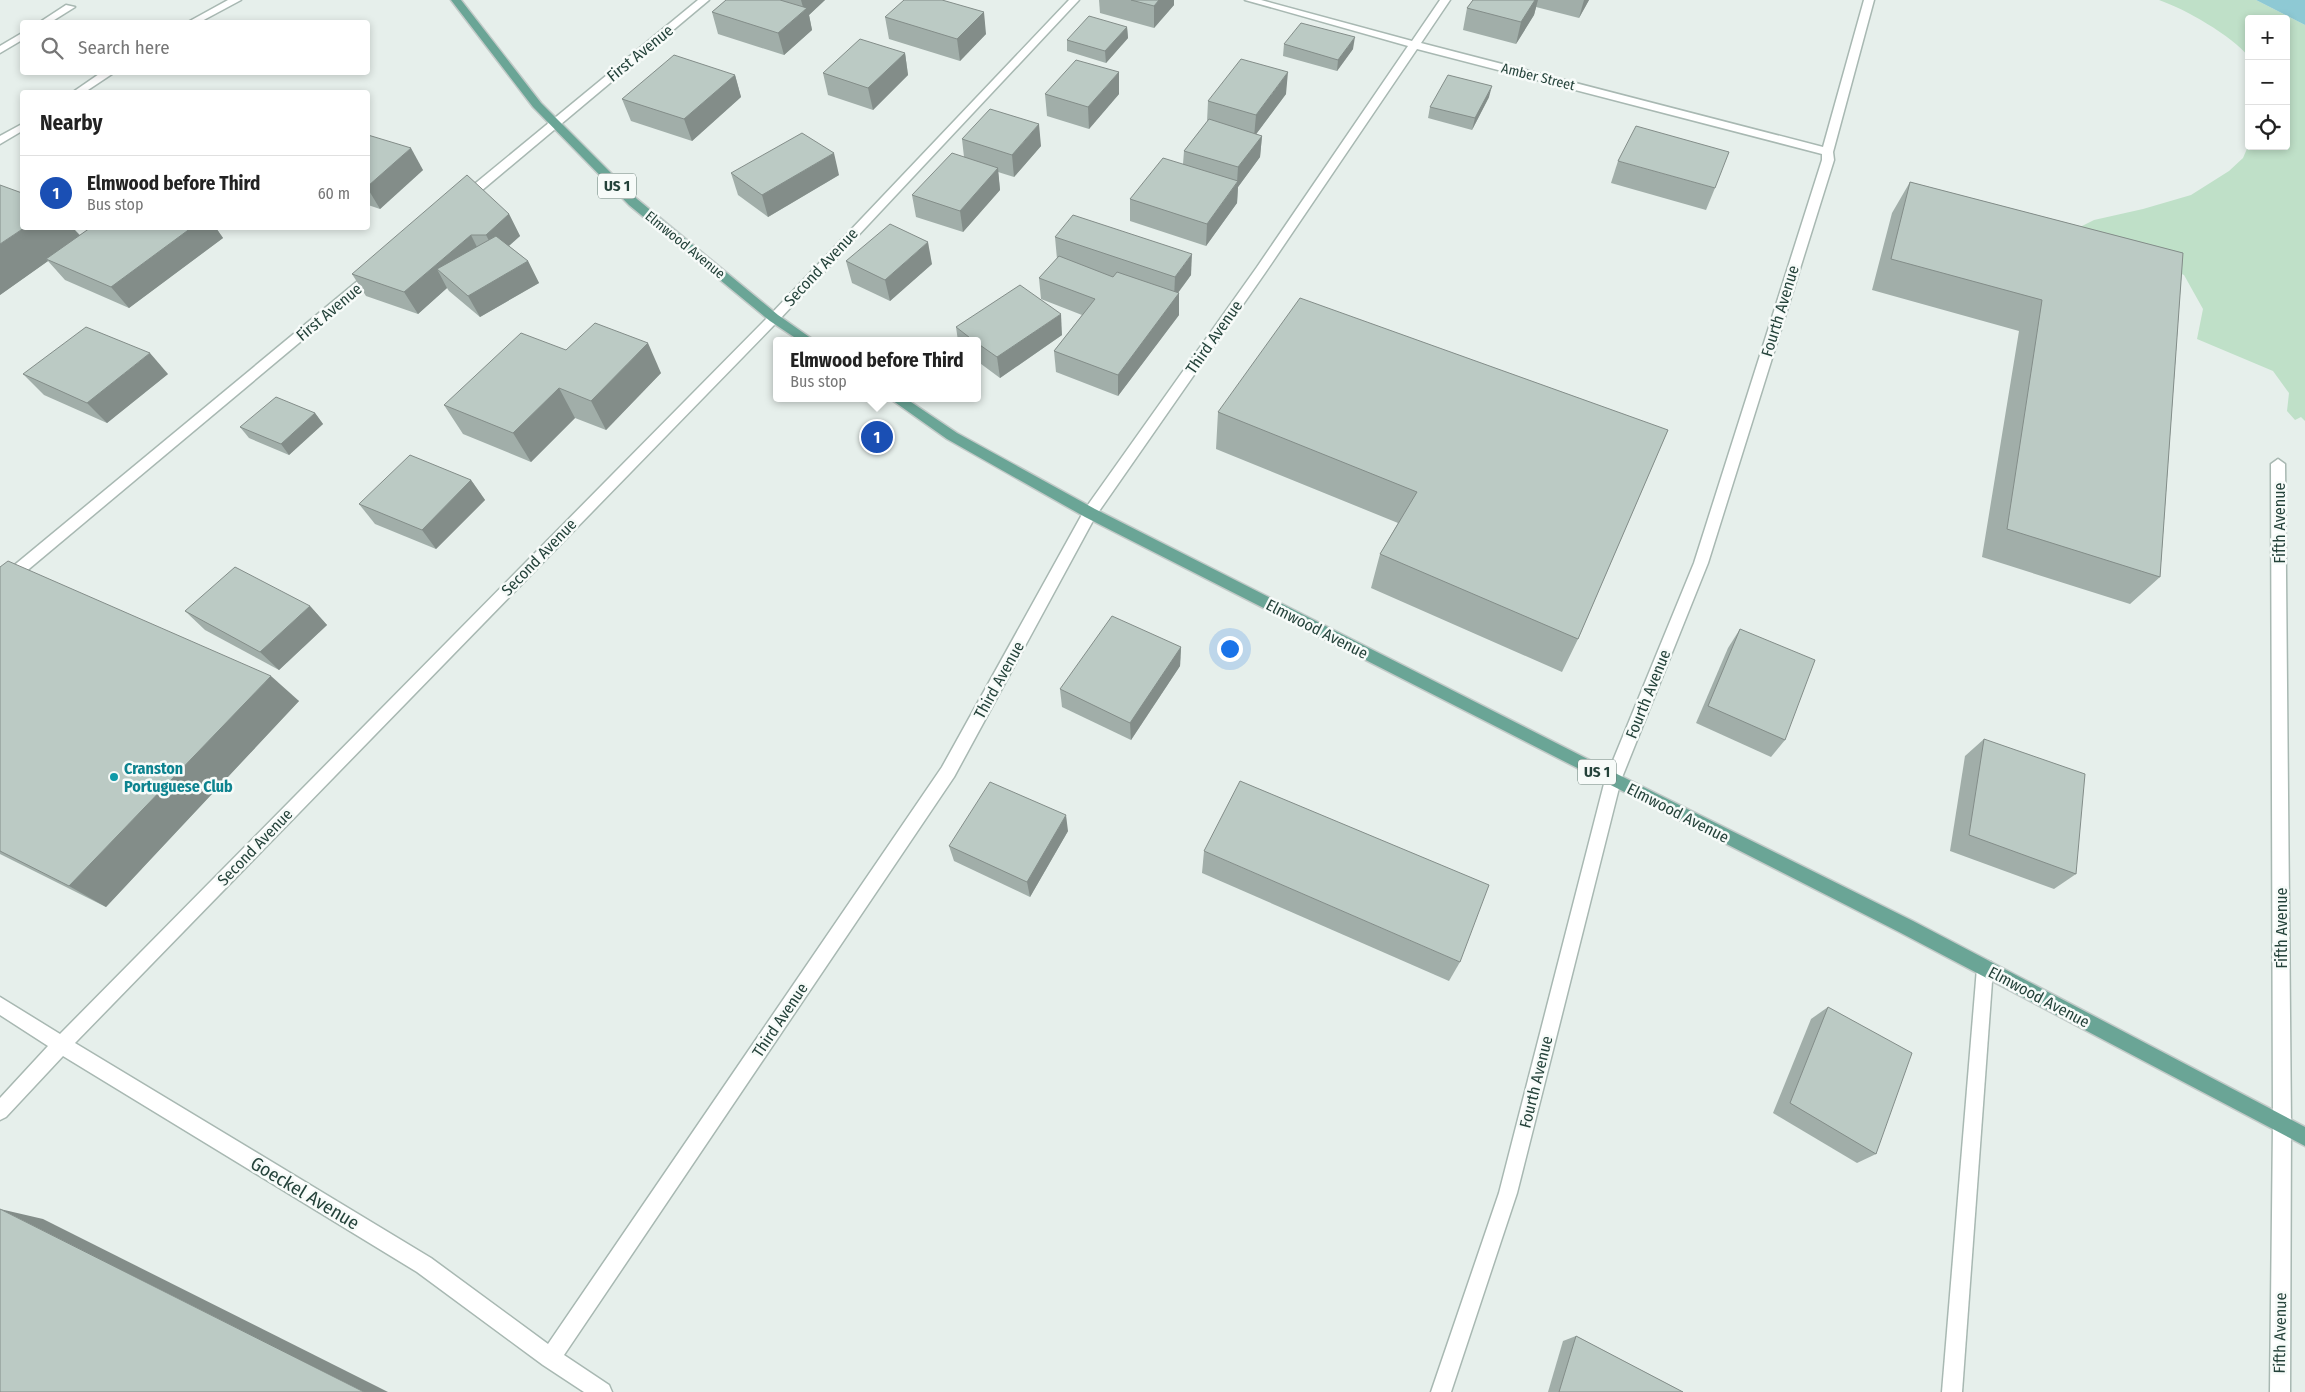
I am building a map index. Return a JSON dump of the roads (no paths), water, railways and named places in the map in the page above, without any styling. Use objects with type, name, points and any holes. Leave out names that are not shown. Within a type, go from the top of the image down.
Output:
[{"type":"main road","name":"Elmwood Avenue","points":[[456,0],[537,105],[556,122],[633,202],[774,318],[803,337]]},
{"type":"main road","name":"Elmwood Avenue","points":[[901,402],[952,436],[1090,512],[1985,968],[2305,1137]]},
{"type":"street","points":[[197,20],[236,0]]},
{"type":"street","name":"First Avenue","points":[[457,204],[704,0]]},
{"type":"street","name":"Second Avenue","points":[[0,1111],[61,1045],[774,318],[1074,0]]},
{"type":"street","name":"Amber Street","points":[[1250,0],[1827,152]]},
{"type":"street","name":"Third Avenue","points":[[550,1358],[948,772],[1090,512],[1261,270],[1445,0]]},
{"type":"street","name":"Fourth Avenue","points":[[1441,1392],[1508,1193],[1613,780],[1701,563],[1828,160],[1827,152],[1869,0]]},
{"type":"street","points":[[48,20],[70,7]]},
{"type":"street","points":[[0,50],[20,37]]},
{"type":"street","points":[[81,90],[105,75]]},
{"type":"street","points":[[0,141],[20,128]]},
{"type":"street","name":"First Avenue","points":[[0,586],[382,268]]},
{"type":"street","name":"Fifth Avenue","points":[[2278,464],[2282,1125],[2280,1392]]},
{"type":"street","points":[[1952,1392],[1985,968]]},
{"type":"street","name":"Goeckel Avenue","points":[[0,1005],[61,1045],[424,1265],[550,1358],[602,1392]]},
{"type":"water","points":[[2256,0],[2305,0],[2305,25],[2290,17],[2290,15],[2285,15]]},
{"type":"place","name":"Elmwood before Third","points":[[877,437]]},
{"type":"place","name":"Cranston Portuguese Club","points":[[114,777]]}]
